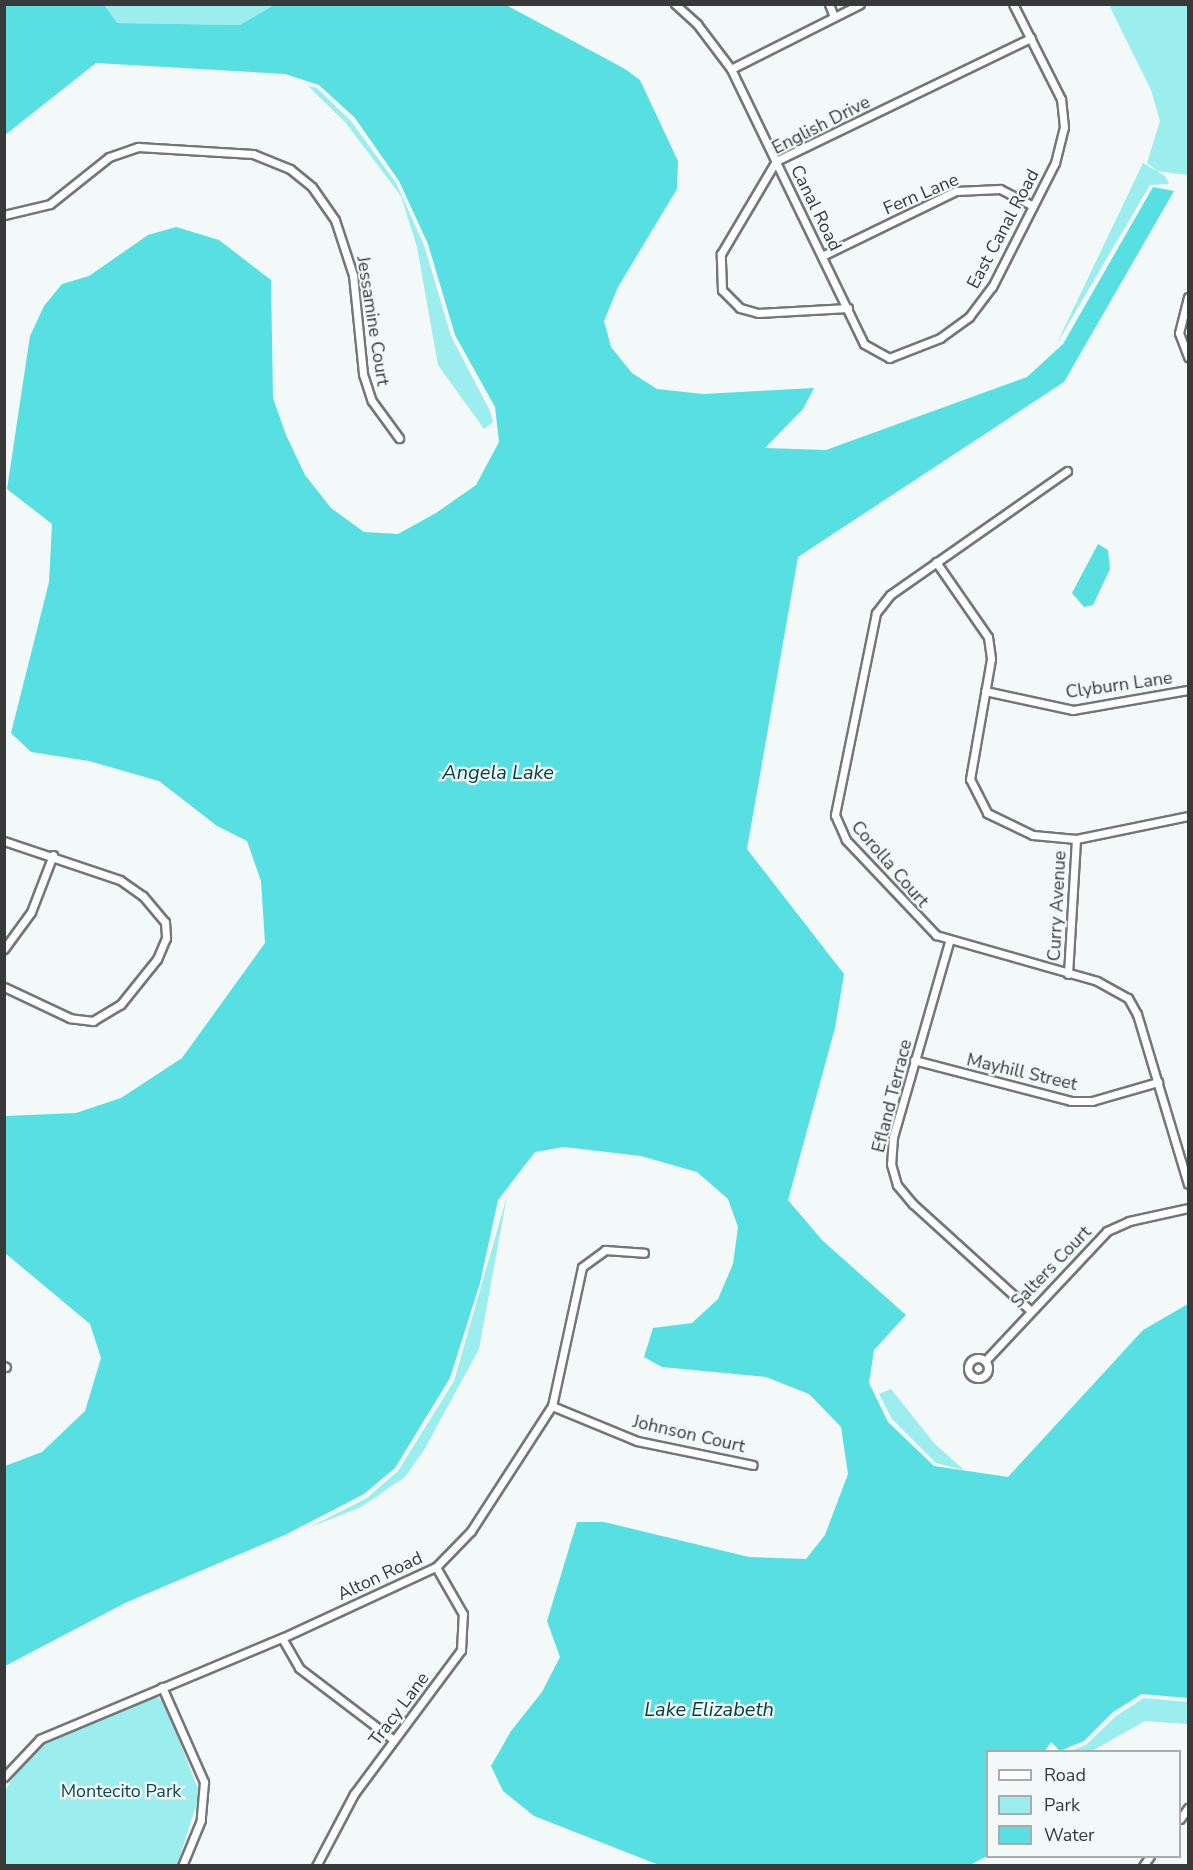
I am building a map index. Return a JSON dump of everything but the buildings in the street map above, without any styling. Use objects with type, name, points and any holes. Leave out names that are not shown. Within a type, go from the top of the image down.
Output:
[{"type":"street","name":"Canal Road","points":[[675,4],[698,24],[730,69],[848,308]]},
{"type":"street","points":[[829,4],[834,17]]},
{"type":"street","points":[[730,69],[860,4]]},
{"type":"street","name":"East Canal Road","points":[[848,308],[864,344],[882,356],[898,357],[940,338],[969,317],[992,287],[1055,162],[1064,127],[1061,99],[1013,4]]},
{"type":"street","name":"English Drive","points":[[848,308],[758,313],[740,308],[722,290],[721,254],[776,161],[1031,38]]},
{"type":"street","name":"Jessamine Court","points":[[4,215],[50,204],[109,157],[138,147],[253,154],[290,169],[312,187],[335,220],[353,276],[363,374],[372,401],[399,438]]},
{"type":"street","name":"Fern Lane","points":[[822,256],[956,192],[1000,189],[1033,206]]},
{"type":"street","points":[[1188,297],[1179,333],[1188,357]]},
{"type":"street","name":"Corolla Court","points":[[1067,471],[890,595],[876,613],[835,815],[846,840],[926,927],[949,942],[1115,987],[1128,998],[1158,1082],[1188,1184]]},
{"type":"street","points":[[936,562],[988,637],[991,659],[972,758],[975,795],[987,813],[1005,826],[1034,835],[1076,839],[1188,816]]},
{"type":"street","name":"Clyburn Lane","points":[[985,691],[1073,710],[1188,690]]},
{"type":"street","name":"Curry Avenue","points":[[1068,974],[1076,839]]},
{"type":"street","points":[[4,840],[96,869],[143,896],[165,922],[165,938],[157,959],[121,1004],[93,1021],[70,1018],[4,987]]},
{"type":"street","points":[[4,949],[31,912],[53,855]]},
{"type":"street","name":"Efland Terrace","points":[[949,942],[893,1137],[891,1164],[897,1185],[1030,1310]]},
{"type":"street","name":"Mayhill Street","points":[[914,1060],[1071,1101],[1092,1101],[1158,1082]]},
{"type":"street","name":"Salters Court","points":[[985,1360],[1107,1231],[1129,1221],[1188,1208]]},
{"type":"street","name":"Alton Road","points":[[4,1777],[40,1739],[282,1638],[436,1567],[471,1531],[552,1406],[582,1267],[605,1250],[644,1253]]},
{"type":"street","name":"Johnson Court","points":[[552,1406],[637,1441],[753,1464]]},
{"type":"street","name":"Tracy Lane","points":[[316,1866],[354,1794],[461,1650],[463,1614],[436,1567]]},
{"type":"street","points":[[282,1638],[299,1668],[394,1740]]},
{"type":"street","points":[[162,1687],[204,1782],[201,1820],[182,1866]]},
{"type":"green space","points":[[4,5],[274,5],[240,25],[116,23]]},
{"type":"green space","points":[[1109,5],[1188,5],[1188,175],[1157,171],[1147,163],[1160,121],[1151,90]]},
{"type":"green space","points":[[308,86],[317,88],[351,121],[396,183],[424,245],[451,336],[490,411],[493,422],[484,429],[438,365],[417,247],[401,196],[345,122]]},
{"type":"green space","points":[[1143,163],[1165,176],[1169,184],[1150,185],[1056,345]]},
{"type":"green space","points":[[507,1196],[479,1349],[424,1450],[405,1477],[361,1507],[308,1528],[367,1498],[398,1471],[454,1381]]},
{"type":"green space","points":[[891,1389],[934,1443],[964,1470],[936,1463],[892,1419],[879,1394]]},
{"type":"green space","name":"Montecito Park","points":[[156,1697],[164,1701],[200,1794],[177,1865],[5,1866],[5,1791],[24,1758],[45,1742]]},
{"type":"green space","points":[[1144,1698],[1188,1702],[1188,1724],[1145,1721],[1094,1750],[1073,1750],[1086,1745],[1116,1716]]},
{"type":"water","name":"Angela Lake","points":[[5,4],[104,5],[117,23],[240,25],[274,5],[506,5],[625,69],[640,80],[678,161],[677,189],[618,287],[604,321],[611,347],[632,373],[657,389],[703,394],[814,388],[803,409],[765,448],[826,450],[1027,377],[1063,344],[1153,187],[1174,191],[1064,382],[798,557],[747,849],[844,974],[835,1028],[788,1200],[822,1240],[906,1315],[874,1350],[869,1383],[888,1422],[934,1466],[1008,1477],[1143,1330],[1188,1304],[1188,1698],[1142,1694],[1113,1712],[1084,1741],[1062,1750],[1059,1750],[1051,1742],[1046,1750],[986,1750],[986,1857],[968,1866],[659,1865],[534,1816],[503,1791],[491,1766],[511,1731],[542,1692],[560,1657],[547,1621],[577,1522],[604,1522],[749,1557],[806,1559],[825,1535],[848,1474],[841,1427],[809,1394],[766,1377],[662,1367],[644,1357],[653,1328],[692,1323],[718,1299],[733,1264],[738,1227],[728,1199],[697,1172],[641,1156],[564,1147],[535,1152],[498,1200],[480,1283],[450,1378],[395,1468],[364,1494],[287,1534],[125,1603],[5,1666],[5,1466],[42,1452],[85,1411],[101,1358],[90,1324],[5,1253],[5,1116],[76,1113],[121,1098],[182,1058],[265,943],[261,881],[247,841],[217,826],[159,781],[89,761],[31,752],[11,733],[49,582],[52,524],[7,489],[30,336],[44,306],[62,284],[89,276],[148,235],[176,227],[219,240],[271,280],[273,398],[286,435],[305,475],[331,508],[364,532],[398,534],[436,513],[476,485],[499,442],[495,407],[455,335],[428,244],[399,181],[355,118],[319,85],[285,74],[96,63],[5,135]]},
{"type":"water","points":[[1098,544],[1108,550],[1110,569],[1093,605],[1084,607],[1072,593]]},
{"type":"water label","name":"Lake Elizabeth","points":[[709,1709]]}]
